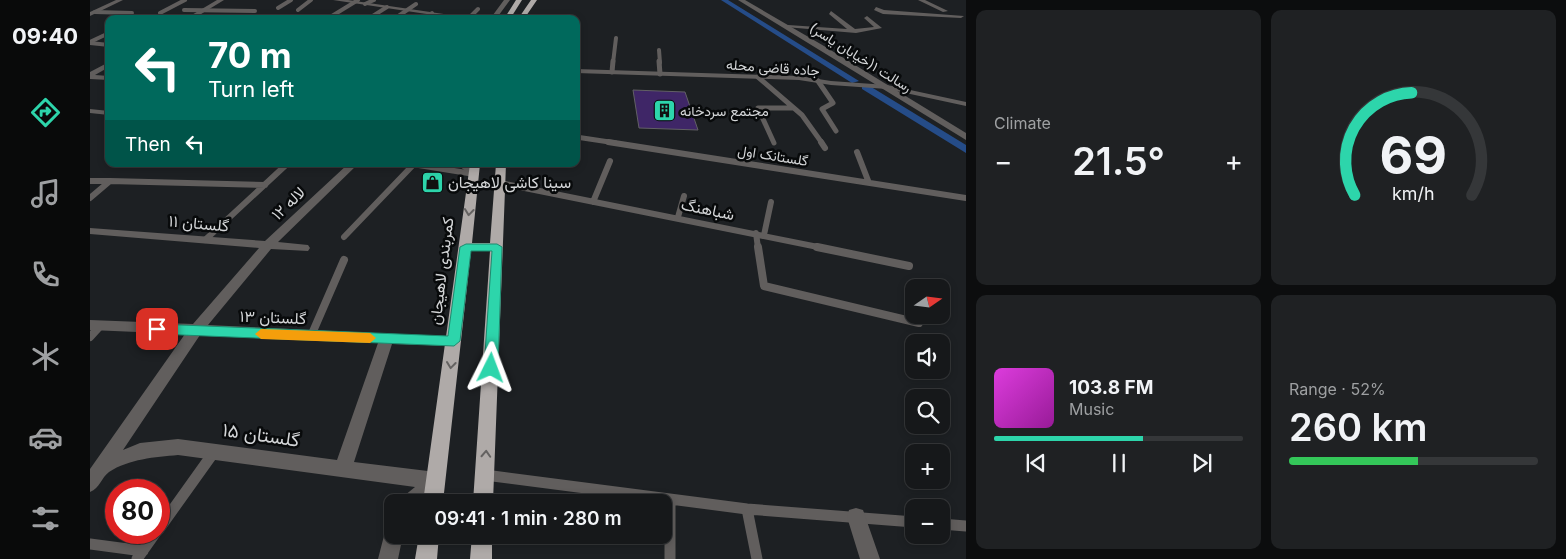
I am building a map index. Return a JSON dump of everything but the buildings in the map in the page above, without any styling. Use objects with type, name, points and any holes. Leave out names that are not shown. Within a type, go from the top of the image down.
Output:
[{"type":"highway","points":[[510,15],[519,0]]},
{"type":"highway","points":[[525,15],[534,0]]},
{"type":"highway","points":[[483,494],[501,167]]},
{"type":"highway","name":"کمربندی لاهیجان","points":[[434,494],[466,247],[474,169]]},
{"type":"highway","points":[[466,247],[497,247]]},
{"type":"highway","points":[[426,559],[428,544]]},
{"type":"highway","points":[[480,559],[481,544]]},
{"type":"street","points":[[92,13],[120,0]]},
{"type":"street","points":[[195,15],[221,0]]},
{"type":"street","points":[[336,0],[355,1],[448,15]]},
{"type":"street","points":[[496,15],[508,0]]},
{"type":"street","name":"رسالت ۱(خیابان یاسر)","points":[[741,0],[887,87],[966,138]]},
{"type":"street","points":[[921,0],[963,17]]},
{"type":"street","points":[[876,8],[884,12],[963,17]]},
{"type":"street","points":[[831,13],[853,31]]},
{"type":"street","points":[[788,27],[853,31],[879,28],[867,18]]},
{"type":"street","points":[[90,43],[105,44]]},
{"type":"street","points":[[90,76],[105,67]]},
{"type":"street","name":"جاده قاضی محله","points":[[580,71],[799,78],[887,87],[966,104]]},
{"type":"street","points":[[90,76],[105,78]]},
{"type":"street","points":[[90,111],[105,113]]},
{"type":"street","name":"لاله ۱۲","points":[[102,466],[195,331],[268,245],[349,167]]},
{"type":"street","points":[[450,167],[474,169]]},
{"type":"street","name":"گلستان ۱۱","points":[[90,231],[304,248]]},
{"type":"street","name":"گلستان ۱۳","points":[[95,325],[195,331],[454,341]]},
{"type":"street","points":[[343,468],[386,339]]},
{"type":"street","name":"گلستان ۱۵","points":[[102,466],[140,452],[178,447],[215,450],[436,481]]},
{"type":"street","points":[[90,482],[102,466]]},
{"type":"street","points":[[420,494],[436,481]]},
{"type":"street","points":[[856,517],[870,559]]},
{"type":"street","points":[[388,559],[390,544]]},
{"type":"lane","points":[[160,13],[185,0]]},
{"type":"lane","points":[[278,8],[291,0]]},
{"type":"lane","points":[[298,10],[311,0]]},
{"type":"lane","points":[[365,4],[374,0]]},
{"type":"lane","points":[[333,15],[355,1]]},
{"type":"lane","points":[[400,15],[416,4]]},
{"type":"lane","points":[[374,15],[387,7]]},
{"type":"lane","points":[[474,15],[478,9]]},
{"type":"lane","points":[[184,10],[255,11]]},
{"type":"lane","points":[[92,13],[132,13]]},
{"type":"lane","points":[[90,43],[105,35]]},
{"type":"lane","points":[[612,72],[616,38]]},
{"type":"lane","points":[[659,50],[660,74]]},
{"type":"lane","points":[[758,77],[802,115],[825,148]]},
{"type":"lane","points":[[818,81],[833,103],[822,109],[836,130]]},
{"type":"lane","points":[[774,143],[758,108],[792,108]]},
{"type":"lane","name":"گلستانک اول","points":[[580,138],[966,198]]},
{"type":"lane","points":[[857,152],[868,183]]},
{"type":"lane","points":[[593,202],[610,161]]},
{"type":"lane","points":[[205,240],[284,167]]},
{"type":"lane","points":[[344,237],[410,167]]},
{"type":"lane","points":[[90,181],[265,185]]},
{"type":"lane","points":[[90,198],[110,181]]},
{"type":"lane","name":"شباهنگ","points":[[500,183],[678,217],[909,266]]},
{"type":"lane","points":[[678,217],[684,196]]},
{"type":"lane","points":[[770,202],[760,234],[764,286],[905,319]]},
{"type":"lane","points":[[311,336],[344,260]]},
{"type":"lane","points":[[90,337],[95,325]]},
{"type":"lane","points":[[170,513],[215,450]]},
{"type":"lane","points":[[484,475],[631,494]]},
{"type":"lane","points":[[672,499],[747,509],[905,521]]},
{"type":"lane","points":[[747,509],[757,559]]},
{"type":"lane","points":[[950,525],[966,526]]},
{"type":"lane","points":[[90,544],[140,555],[148,544]]},
{"type":"lane","points":[[670,544],[670,559]]},
{"type":"waterway","points":[[724,0],[855,81]]},
{"type":"waterway","points":[[865,87],[966,150]]},
{"type":"slow traffic","points":[[261,334],[370,338]]},
{"type":"place","name":"مجتمع سردخانه","points":[[664,110]]},
{"type":"place","name":"سینا کاشی لاهیجان","points":[[432,182]]},
{"type":"route","points":[[157,329],[454,341],[466,247],[497,247],[491,368]]}]
